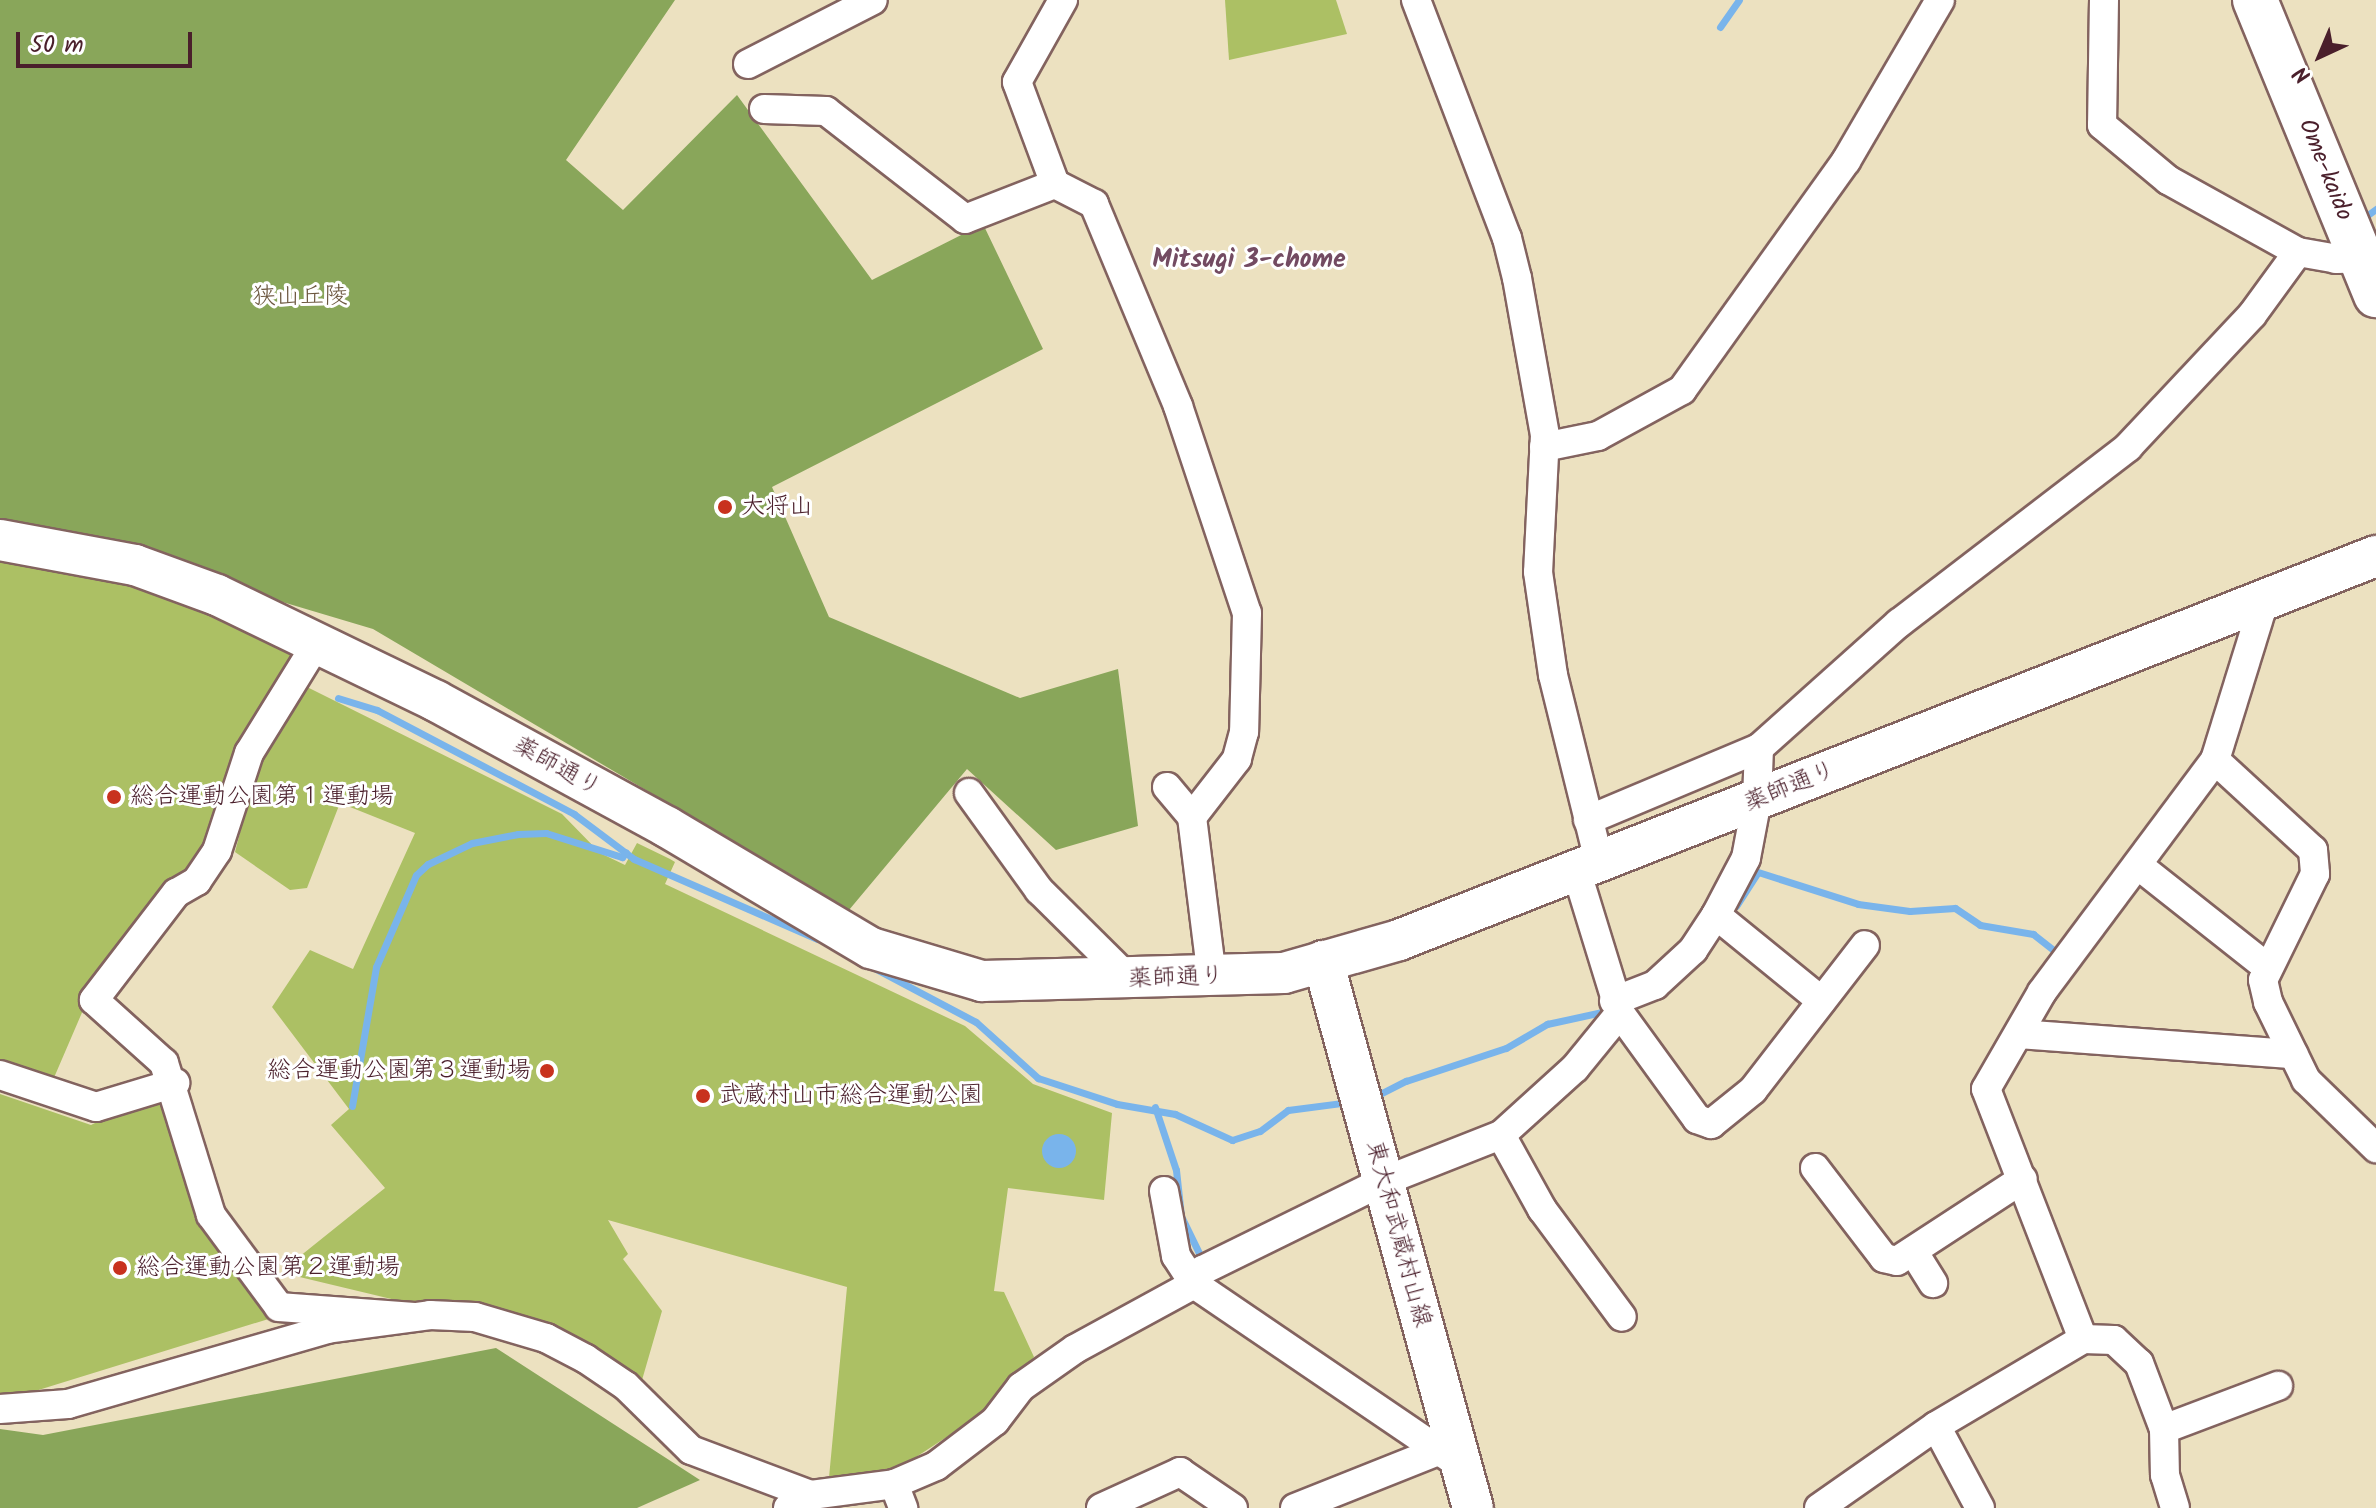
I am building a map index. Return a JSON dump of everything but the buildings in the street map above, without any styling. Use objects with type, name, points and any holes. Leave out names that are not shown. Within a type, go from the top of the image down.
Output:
[{"type":"main road","name":"Ome-kaido","points":[[2255,0],[2372,269]]},
{"type":"street","points":[[748,64],[873,0]]},
{"type":"street","points":[[1063,0],[1017,82],[1055,184],[1094,204],[1178,406],[1247,613],[1244,732],[1237,759],[1192,817]]},
{"type":"street","points":[[1416,0],[1507,238],[1531,348],[1544,447],[1538,572],[1553,675],[1588,820],[1588,869],[1617,1007],[1697,1119],[1711,1124],[1753,1090],[1865,945]]},
{"type":"street","points":[[1544,447],[1598,436],[1682,390],[1846,161],[1940,0]]},
{"type":"street","points":[[2104,0],[2102,125],[2168,180],[2298,252],[2372,269]]},
{"type":"street","points":[[764,109],[826,111],[965,219],[1055,184]]},
{"type":"street","points":[[1588,820],[1759,748],[1899,623],[2128,447],[2252,315],[2298,252]]},
{"type":"street","name":"薬師通り","points":[[0,540],[135,565],[217,595],[317,643],[667,827],[871,948],[982,981],[1130,980],[1284,973],[1399,940],[1588,869],[2376,556]]},
{"type":"street","points":[[2083,1339],[1986,1089],[2042,992],[2139,866],[2215,760],[2265,598]]},
{"type":"street","points":[[317,643],[249,753],[217,851],[197,881],[176,893],[94,1000],[164,1063],[175,1083],[211,1215],[279,1307],[414,1317],[475,1317],[546,1338],[626,1386],[691,1450],[800,1501],[898,1496],[995,1421],[1021,1387],[1075,1349],[1194,1284],[1203,1270],[1384,1181],[1501,1135],[1575,1068],[1617,1007],[1655,985],[1725,923],[1746,858],[1757,800],[1759,748]]},
{"type":"street","points":[[2215,760],[2313,850],[2315,874],[2263,980],[2268,1002],[2306,1080],[2376,1148]]},
{"type":"street","points":[[1167,787],[1192,817],[1212,977]]},
{"type":"street","points":[[969,793],[1039,890],[1130,980]]},
{"type":"street","points":[[2139,866],[2268,968]]},
{"type":"street","points":[[1725,923],[1822,1001]]},
{"type":"street","name":"東大和武蔵村山線","points":[[1323,961],[1384,1181],[1450,1458],[1473,1508]]},
{"type":"street","points":[[2019,1034],[2293,1054]]},
{"type":"street","points":[[0,1075],[96,1107],[175,1083]]},
{"type":"street","points":[[1501,1135],[1542,1209],[1622,1317]]},
{"type":"street","points":[[1815,1168],[1884,1258],[1897,1261],[2023,1179]]},
{"type":"street","points":[[1164,1191],[1176,1256],[1194,1284],[1450,1458]]},
{"type":"street","points":[[1913,1251],[1933,1283]]},
{"type":"street","points":[[0,1409],[68,1404],[266,1344],[414,1317]]},
{"type":"street","points":[[1819,1508],[1936,1426],[2083,1339],[2114,1340],[2127,1348],[2139,1363],[2164,1429],[2165,1475],[2175,1508]]},
{"type":"street","points":[[2164,1429],[2278,1386]]},
{"type":"street","points":[[1936,1426],[1980,1508]]},
{"type":"street","points":[[1295,1508],[1450,1458]]},
{"type":"street","points":[[1101,1508],[1180,1472],[1233,1508]]},
{"type":"green space","name":"狭山丘陵","points":[[0,0],[675,0],[566,160],[623,210],[737,95],[872,280],[983,224],[1043,349],[772,487],[829,617],[1020,698],[1118,669],[1138,826],[1056,850],[967,769],[849,910],[373,629],[0,518]]},
{"type":"green space","points":[[1225,0],[1336,0],[1347,34],[1229,60]]},
{"type":"green space","name":"総合運動公園第１運動場","points":[[0,551],[121,562],[319,632],[213,847],[96,980],[53,1080],[0,1064]]},
{"type":"green space","name":"武蔵村山市総合運動公園","points":[[303,685],[562,814],[600,853],[625,865],[637,843],[670,859],[675,862],[665,884],[965,1026],[1033,1084],[1112,1113],[1104,1200],[1008,1188],[994,1291],[1004,1292],[1034,1357],[988,1410],[887,1476],[828,1488],[847,1287],[608,1220],[628,1254],[623,1259],[662,1311],[640,1387],[429,1308],[287,1274],[284,1269],[385,1188],[331,1125],[349,1109],[272,1007],[310,950],[353,969],[415,833],[340,803],[307,888],[290,890],[235,852],[259,759]]},
{"type":"green space","name":"総合運動公園第２運動場","points":[[164,1089],[275,1317],[19,1396],[0,1395],[0,1094],[91,1125]]},
{"type":"green space","points":[[496,1348],[700,1480],[637,1508],[0,1508],[0,1429],[43,1435]]},
{"type":"water","points":[[1059,1134],[1071,1139],[1076,1151],[1071,1163],[1059,1168],[1047,1163],[1042,1151],[1047,1139]]},
{"type":"waterway","points":[[1720,27],[1739,0]]},
{"type":"waterway","points":[[2369,214],[2376,209]]},
{"type":"waterway","points":[[338,698],[377,710],[574,814],[634,859],[817,939]]},
{"type":"waterway","points":[[352,1106],[376,967],[416,875],[428,864],[472,843],[518,834],[546,833],[622,857],[626,852]]},
{"type":"waterway","points":[[1736,906],[1758,872],[1858,904],[1910,911],[1955,908],[1980,925],[2033,934],[2061,956]]},
{"type":"waterway","points":[[874,968],[976,1022],[1038,1078],[1117,1104],[1175,1114],[1232,1140],[1260,1131],[1288,1110],[1350,1102]]},
{"type":"waterway","points":[[1374,1097],[1406,1081],[1506,1048],[1547,1024],[1611,1010]]},
{"type":"waterway","points":[[1155,1107],[1176,1170],[1181,1216],[1199,1253]]},
{"type":"place","name":"大将山","points":[[725,507]]},
{"type":"place","name":"総合運動公園第１運動場","points":[[114,797]]},
{"type":"place","name":"総合運動公園第３運動場","points":[[547,1071]]},
{"type":"place","name":"武蔵村山市総合運動公園","points":[[703,1096]]},
{"type":"place","name":"総合運動公園第２運動場","points":[[120,1268]]},
{"type":"district","name":"Mitsugi 3-chome","points":[[1249,261]]}]
